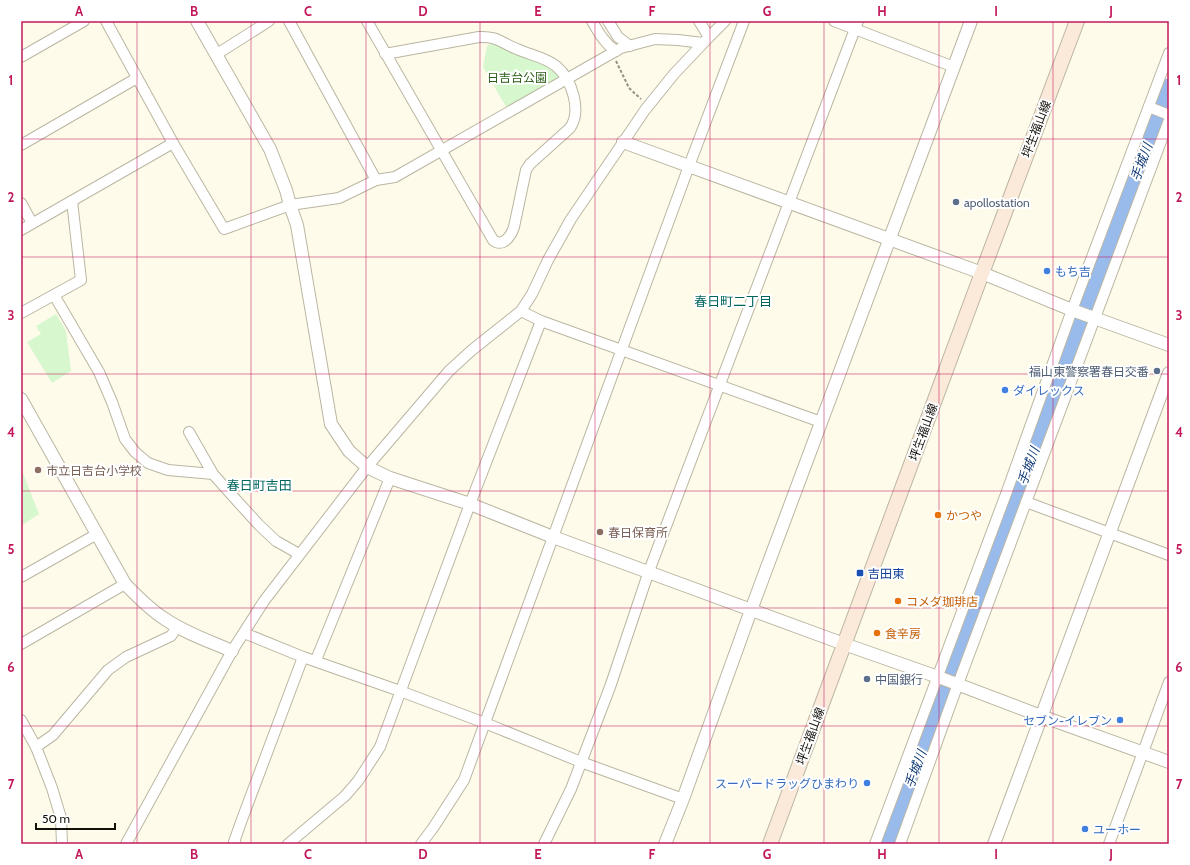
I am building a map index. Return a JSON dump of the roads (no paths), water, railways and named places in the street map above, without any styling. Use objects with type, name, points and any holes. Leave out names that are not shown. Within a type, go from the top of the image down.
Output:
[{"type":"main road","name":"坪生福山線","points":[[770,844],[1077,21]]},
{"type":"street","points":[[22,55],[84,21]]},
{"type":"street","points":[[106,21],[173,143],[224,229],[290,205],[339,198],[376,180],[395,177],[566,79],[615,52],[630,46],[655,39],[706,40]]},
{"type":"street","points":[[197,21],[270,149],[286,190],[297,225],[331,424],[349,450],[367,467],[390,478],[470,504],[553,537],[1169,762]]},
{"type":"street","points":[[217,54],[269,21]]},
{"type":"street","points":[[289,21],[376,180]]},
{"type":"street","points":[[366,21],[385,54],[441,150],[493,240],[496,243],[502,243],[512,233],[514,227],[526,170],[530,164],[570,128],[573,123],[575,116],[574,101],[566,79],[560,70],[553,64],[491,37],[479,37],[385,54]]},
{"type":"street","points":[[592,21],[603,39],[615,52]]},
{"type":"street","points":[[608,21],[618,37],[630,46]]},
{"type":"street","points":[[699,21],[706,40]]},
{"type":"street","points":[[126,844],[232,651],[264,601],[367,467],[449,371],[472,350],[521,311],[532,294],[548,260],[571,219],[649,105],[674,74],[725,21]]},
{"type":"street","points":[[421,844],[464,780],[621,349],[744,21]]},
{"type":"street","points":[[834,21],[856,25],[954,67]]},
{"type":"street","points":[[666,844],[751,610],[971,21]]},
{"type":"street","points":[[544,844],[571,789],[610,687],[649,571],[856,25]]},
{"type":"street","points":[[875,844],[939,677],[1074,311],[1151,108],[1169,53]]},
{"type":"street","points":[[21,146],[137,78]]},
{"type":"street","points":[[900,844],[956,684],[1026,502],[1168,116],[1151,108]]},
{"type":"street","points":[[623,142],[889,238],[982,273],[1074,311],[1169,345]]},
{"type":"street","points":[[21,230],[173,143]]},
{"type":"street","points":[[21,313],[81,280],[72,201]]},
{"type":"street","points":[[21,204],[32,223]]},
{"type":"street","points":[[54,295],[99,372],[112,402],[125,439],[135,452],[148,463],[168,470],[213,474]]},
{"type":"street","points":[[521,311],[540,321],[821,422]]},
{"type":"street","points":[[288,844],[345,796],[358,781],[380,747],[540,321]]},
{"type":"street","points":[[994,844],[1169,374]]},
{"type":"street","points":[[21,399],[126,584],[146,605],[177,627],[232,651]]},
{"type":"street","points":[[189,432],[213,474],[259,525],[276,541],[299,554]]},
{"type":"street","points":[[316,660],[390,478]]},
{"type":"street","points":[[1026,502],[1169,555]]},
{"type":"street","points":[[21,578],[97,534]]},
{"type":"street","points":[[21,644],[126,584]]},
{"type":"street","points":[[36,747],[53,735],[108,670],[126,657],[171,636],[177,627]]},
{"type":"street","points":[[244,633],[303,657],[316,660],[400,691],[485,723],[581,762],[683,799]]},
{"type":"street","points":[[236,844],[234,842],[241,822],[303,657]]},
{"type":"street","points":[[1109,844],[1169,682]]},
{"type":"street","points":[[21,720],[36,747],[52,788],[60,818],[62,844]]},
{"type":"waterway","name":"手城川","points":[[887,844],[1169,88]]},
{"type":"place","name":"apollostation","points":[[956,202]]},
{"type":"place","name":"もち吉","points":[[1047,271]]},
{"type":"place","name":"福山東警察署春日交番","points":[[1157,371]]},
{"type":"place","name":"ダイレックス","points":[[1005,390]]},
{"type":"place","name":"市立日吉台小学校","points":[[38,470]]},
{"type":"place","name":"かつや","points":[[938,515]]},
{"type":"place","name":"春日保育所","points":[[600,532]]},
{"type":"place","name":"吉田東","points":[[860,573]]},
{"type":"place","name":"コメダ珈琲店","points":[[898,601]]},
{"type":"place","name":"食辛房","points":[[877,633]]},
{"type":"place","name":"中国銀行","points":[[867,679]]},
{"type":"place","name":"セブン-イレブン","points":[[1120,720]]},
{"type":"place","name":"スーパードラッグひまわり","points":[[867,783]]},
{"type":"place","name":"ユーホー","points":[[1085,829]]},
{"type":"district","name":"春日町二丁目","points":[[733,301]]},
{"type":"district","name":"春日町吉田","points":[[259,485]]},
{"type":"park label","name":"日吉台公園","points":[[517,77]]}]
